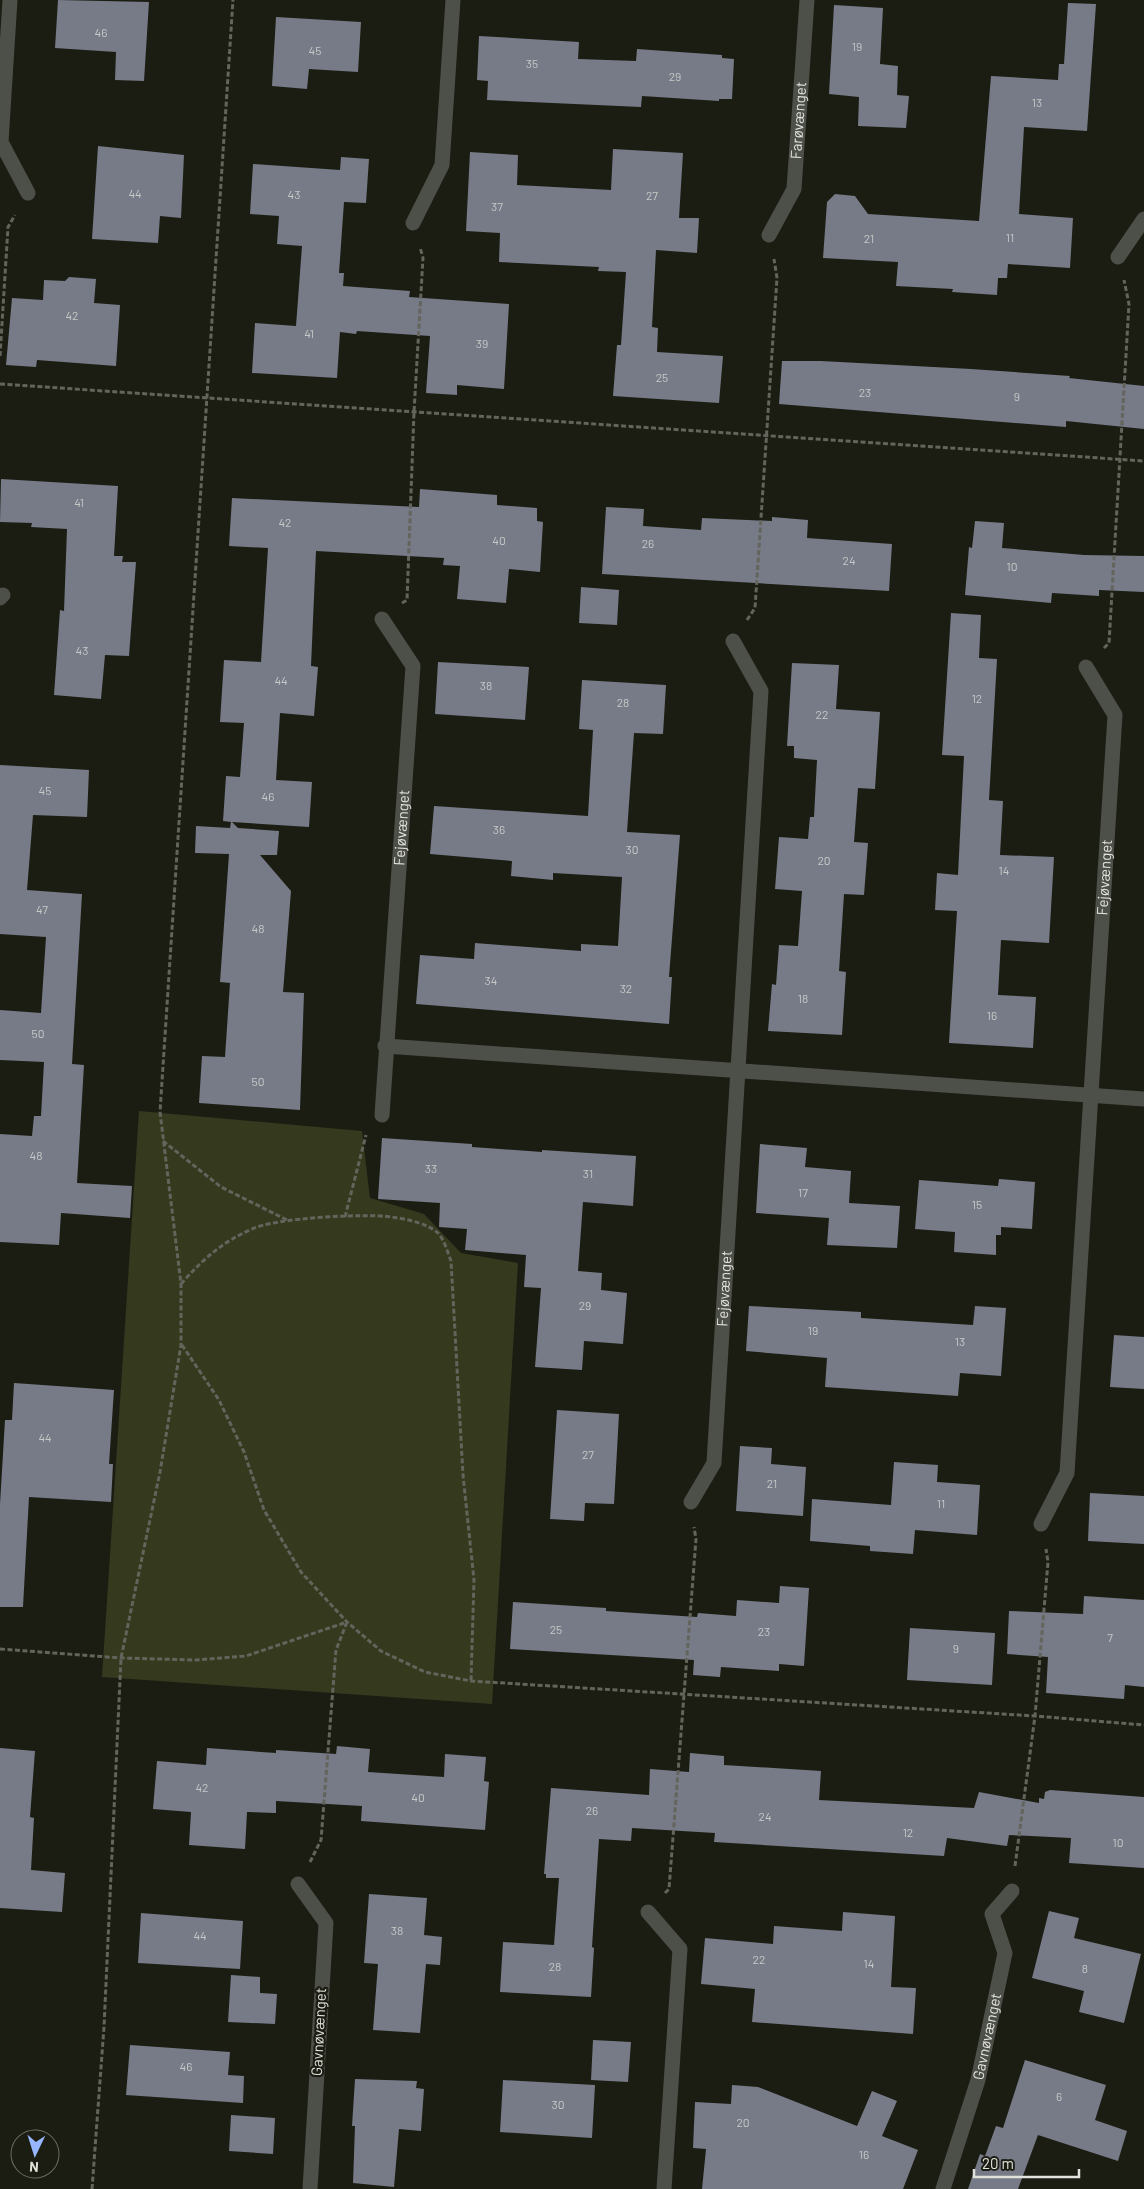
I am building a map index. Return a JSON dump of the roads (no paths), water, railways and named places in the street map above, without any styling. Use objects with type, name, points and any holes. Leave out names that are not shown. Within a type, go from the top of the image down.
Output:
[{"type":"street","points":[[10,0],[1,142],[28,193]]},
{"type":"street","points":[[413,223],[442,164],[453,0]]},
{"type":"street","name":"Farøvænget","points":[[769,235],[794,189],[807,0]]},
{"type":"street","points":[[1118,257],[1144,219]]},
{"type":"street","name":"Fejøvænget","points":[[382,619],[413,666],[385,1046],[382,1115]]},
{"type":"street","name":"Fejøvænget","points":[[691,1502],[714,1463],[761,691],[733,641]]},
{"type":"street","name":"Fejøvænget","points":[[1041,1524],[1067,1473],[1115,715],[1086,667]]},
{"type":"street","points":[[385,1046],[1144,1099]]},
{"type":"street","name":"Gavnøvænget","points":[[298,1884],[326,1924],[310,2189]]},
{"type":"street","name":"Gavnøvænget","points":[[943,2189],[978,2080],[1005,1953],[992,1914],[1012,1891]]},
{"type":"street","points":[[648,1912],[680,1949],[664,2189]]}]
